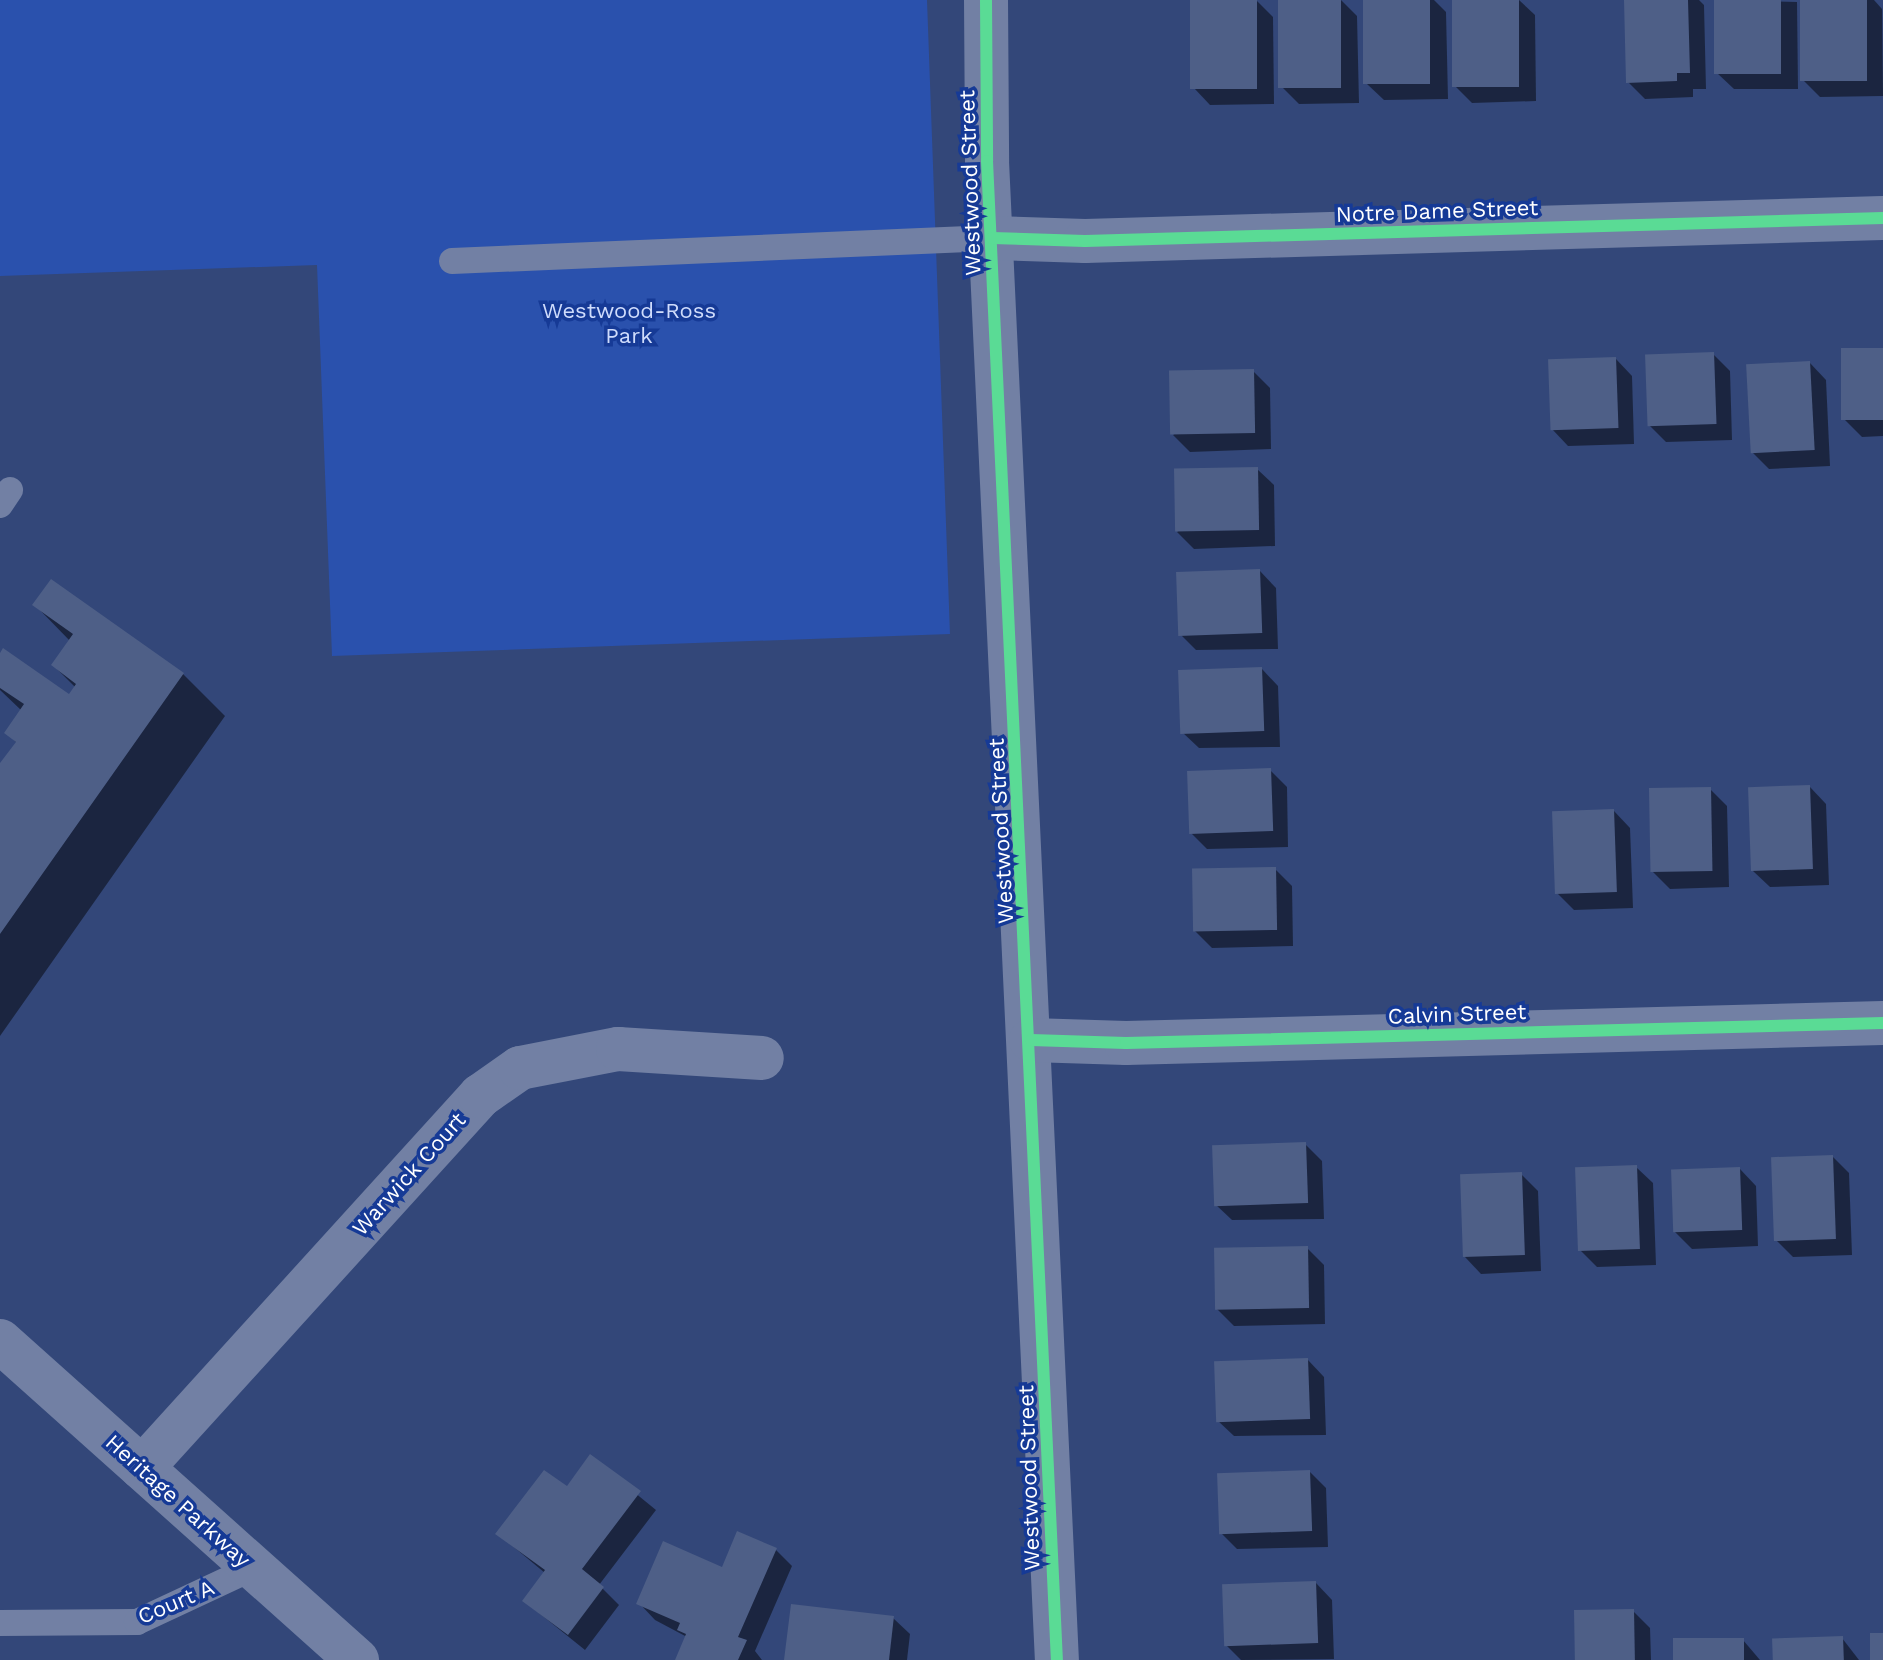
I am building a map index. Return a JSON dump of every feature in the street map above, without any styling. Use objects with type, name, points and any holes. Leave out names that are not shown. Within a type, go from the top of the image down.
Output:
[{"type":"street","name":"Westwood Street","points":[[986,0],[992,238],[1057,1660]]},
{"type":"street","name":"Notre Dame Street","points":[[992,238],[1085,241],[1883,218]]},
{"type":"street","name":"Calvin Street","points":[[1031,1040],[1126,1043],[1883,1023]]},
{"type":"street","name":"Warwick Court","points":[[142,1468],[480,1096],[520,1068],[618,1049],[762,1058]]},
{"type":"street","name":"Heritage Parkway","points":[[0,1341],[357,1660]]},
{"type":"lane","points":[[452,261],[992,238]]},
{"type":"lane","name":"Court A","points":[[0,1623],[137,1622],[253,1568]]},
{"type":"green space","name":"Westwood-Ross Park","points":[[0,0],[927,0],[950,634],[332,656],[317,265],[0,276]]},
{"type":"building","points":[[1190,0],[1257,0],[1257,89],[1190,89]]},
{"type":"building","points":[[1278,0],[1341,0],[1341,88],[1278,88]]},
{"type":"building","points":[[1363,0],[1430,0],[1430,84],[1363,84]]},
{"type":"building","points":[[1452,0],[1519,0],[1519,87],[1452,87]]},
{"type":"building","points":[[1624,0],[1688,0],[1690,73],[1677,73],[1677,81],[1626,83]]},
{"type":"building","points":[[1714,0],[1781,0],[1781,74],[1714,74]]},
{"type":"building","points":[[1800,0],[1867,0],[1867,81],[1800,81]]},
{"type":"building","points":[[1841,348],[1883,348],[1883,420],[1841,420]]},
{"type":"building","points":[[1714,352],[1717,424],[1648,426],[1645,354]]},
{"type":"building","points":[[1616,357],[1618,428],[1551,430],[1548,359]]},
{"type":"building","points":[[1810,361],[1815,450],[1751,453],[1746,364]]},
{"type":"building","points":[[1254,369],[1255,433],[1170,434],[1169,370]]},
{"type":"building","points":[[1258,467],[1259,530],[1175,531],[1174,468]]},
{"type":"building","points":[[1260,569],[1262,633],[1178,636],[1176,572]]},
{"type":"building","points":[[51,579],[184,673],[0,934],[0,763],[16,742],[4,733],[24,704],[0,688],[0,653],[3,648],[69,694],[76,684],[51,665],[73,634],[32,605]]},
{"type":"building","points":[[1262,667],[1264,731],[1180,734],[1178,670]]},
{"type":"building","points":[[1271,768],[1273,831],[1189,834],[1187,771]]},
{"type":"building","points":[[1810,785],[1813,869],[1751,871],[1748,787]]},
{"type":"building","points":[[1711,787],[1712,871],[1650,872],[1649,788]]},
{"type":"building","points":[[1614,809],[1617,892],[1555,894],[1552,811]]},
{"type":"building","points":[[1276,867],[1277,930],[1193,931],[1192,868]]},
{"type":"building","points":[[1306,1142],[1308,1203],[1214,1206],[1212,1145]]},
{"type":"building","points":[[1833,1155],[1836,1239],[1774,1241],[1771,1157]]},
{"type":"building","points":[[1637,1165],[1640,1249],[1578,1251],[1575,1167]]},
{"type":"building","points":[[1740,1167],[1742,1230],[1673,1232],[1671,1169]]},
{"type":"building","points":[[1522,1172],[1525,1255],[1463,1257],[1460,1174]]},
{"type":"building","points":[[1308,1246],[1309,1308],[1215,1310],[1214,1248]]},
{"type":"building","points":[[1308,1358],[1310,1419],[1216,1422],[1214,1361]]},
{"type":"building","points":[[590,1454],[641,1491],[582,1569],[604,1587],[568,1635],[522,1601],[545,1570],[495,1534],[544,1470],[567,1486]]},
{"type":"building","points":[[1310,1470],[1312,1531],[1219,1534],[1217,1473]]},
{"type":"building","points":[[737,1531],[777,1548],[738,1637],[747,1640],[738,1660],[675,1660],[686,1634],[677,1630],[680,1623],[636,1604],[663,1541],[722,1567]]},
{"type":"building","points":[[1316,1581],[1318,1643],[1224,1646],[1222,1584]]},
{"type":"building","points":[[791,1604],[894,1616],[889,1660],[784,1660]]},
{"type":"building","points":[[1634,1609],[1635,1660],[1575,1660],[1574,1610]]},
{"type":"building","points":[[1870,1633],[1883,1633],[1883,1660],[1870,1660]]},
{"type":"building","points":[[1843,1636],[1844,1660],[1773,1660],[1772,1638]]},
{"type":"building","points":[[1673,1638],[1744,1638],[1744,1660],[1673,1660]]},
{"type":"cycle path","points":[[986,0],[987,161],[1057,1660]]},
{"type":"cycle path","points":[[992,238],[1085,241],[1883,218]]},
{"type":"cycle path","points":[[1031,1040],[1126,1043],[1883,1023]]}]
